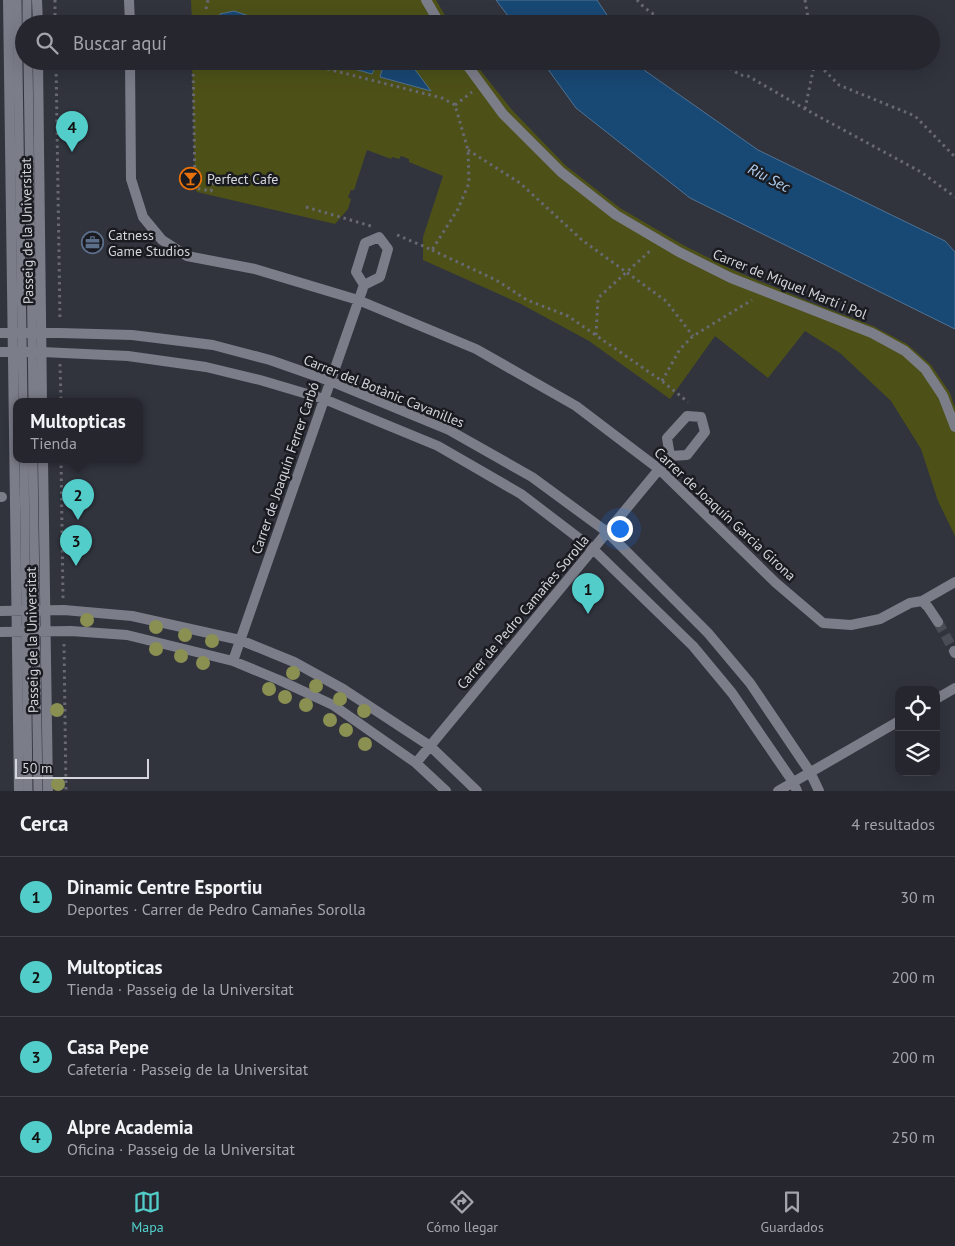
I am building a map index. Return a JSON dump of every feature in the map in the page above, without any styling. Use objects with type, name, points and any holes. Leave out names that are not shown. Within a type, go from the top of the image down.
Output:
[{"type":"street","name":"Passeig de la Universitat","points":[[8,0],[4,25],[27,352],[41,398]]},
{"type":"street","points":[[37,0],[38,15]]},
{"type":"street","points":[[130,0],[130,15]]},
{"type":"street","points":[[426,0],[435,15]]},
{"type":"street","name":"Passeig de la Universitat","points":[[28,398],[27,333],[38,70]]},
{"type":"street","name":"Carrer de Joaquín Garcia Girona","points":[[130,70],[131,179],[142,217],[162,240],[187,256],[255,269],[358,300],[476,349],[493,358],[576,406],[660,469],[776,583],[823,623],[851,625],[880,619],[910,603],[922,601],[955,582]]},
{"type":"street","name":"Carrer de Miquel Martí i Pol","points":[[470,70],[503,114],[561,172],[616,215],[679,252],[731,278],[872,333],[905,351],[925,369],[944,396],[955,427]]},
{"type":"street","points":[[364,285],[356,272],[365,243],[380,233]]},
{"type":"street","name":"Carrer de Joaquín Ferrer Carbó","points":[[233,661],[358,300],[364,285],[380,277],[388,249],[380,233]]},
{"type":"street","name":"Carrer del Botànic Cavanilles","points":[[0,333],[132,335],[213,345],[270,360],[330,381],[449,430],[532,477],[607,532],[708,634],[750,683],[810,772],[819,791]]},
{"type":"street","points":[[0,352],[60,352],[128,356],[206,367],[260,380],[324,399],[438,446],[521,494],[594,548],[693,646],[732,693],[795,787]]},
{"type":"street","points":[[686,416],[701,417],[705,432],[687,454],[670,456],[666,438],[686,416]]},
{"type":"street","name":"Carrer de Pedro Camañes Sorolla","points":[[416,763],[670,456]]},
{"type":"street","name":"Passeig de la Universitat","points":[[19,791],[31,631],[29,463]]},
{"type":"street","name":"Passeig de la Universitat","points":[[43,463],[31,631],[48,791]]},
{"type":"street","points":[[922,601],[938,622]]},
{"type":"street","points":[[0,611],[64,610],[132,616],[240,640],[294,662],[343,689],[430,746],[478,791]]},
{"type":"street","points":[[0,632],[87,632],[127,636],[233,661],[279,680],[333,706],[416,763],[446,791]]},
{"type":"street","points":[[940,697],[955,688]]},
{"type":"street","points":[[778,791],[795,787],[810,772],[895,723]]},
{"type":"lane","points":[[18,0],[18,15]]},
{"type":"lane","points":[[27,0],[27,15]]},
{"type":"lane","points":[[20,70],[27,333]]},
{"type":"lane","points":[[27,333],[28,70]]},
{"type":"lane","points":[[23,398],[27,352]]},
{"type":"lane","points":[[27,352],[33,398]]},
{"type":"lane","points":[[24,463],[31,610]]},
{"type":"lane","points":[[31,610],[34,463]]},
{"type":"lane","points":[[28,791],[31,631]]},
{"type":"lane","points":[[31,631],[38,791]]},
{"type":"path","points":[[55,0],[55,15]]},
{"type":"path","points":[[637,0],[651,13],[656,15]]},
{"type":"path","points":[[805,0],[808,15]]},
{"type":"path","points":[[56,70],[60,333]]},
{"type":"path","points":[[193,70],[194,188],[211,191],[216,172]]},
{"type":"path","points":[[332,70],[442,98],[455,105],[468,150],[469,183],[458,209],[432,250]]},
{"type":"path","points":[[732,70],[740,75],[748,76],[921,172],[955,197]]},
{"type":"path","points":[[805,109],[813,70]]},
{"type":"path","points":[[824,70],[839,85],[915,116],[955,156]]},
{"type":"path","points":[[455,105],[481,85]]},
{"type":"path","points":[[468,150],[520,183],[582,240],[666,301],[693,336]]},
{"type":"path","points":[[306,207],[432,250],[496,280],[527,300],[568,316],[662,382],[703,414],[701,417]]},
{"type":"path","points":[[596,336],[598,298],[661,241]]},
{"type":"path","points":[[662,382],[680,348],[693,336],[766,291]]},
{"type":"path","points":[[60,352],[60,398]]},
{"type":"green space","points":[[191,0],[436,0],[445,15],[192,15]]},
{"type":"green space","points":[[192,70],[480,70],[512,110],[565,165],[620,208],[683,245],[733,270],[873,326],[907,344],[931,365],[950,393],[955,408],[955,536],[938,501],[921,449],[891,401],[840,353],[805,331],[768,378],[715,336],[670,399],[589,341],[521,304],[423,260],[423,237],[443,176],[409,162],[409,159],[401,156],[399,159],[392,157],[391,159],[367,150],[354,190],[351,190],[348,197],[351,199],[348,209],[335,224],[197,192],[195,188]]},
{"type":"water","points":[[496,0],[597,0],[607,15],[507,15]]},
{"type":"water","points":[[234,11],[246,15],[220,15]]},
{"type":"water","points":[[358,70],[374,70],[372,74]]},
{"type":"water","points":[[382,70],[415,70],[431,91],[380,77]]},
{"type":"water","name":"Riu Sec","points":[[549,70],[644,70],[758,150],[945,241],[955,252],[955,329],[690,198],[576,108]]},
{"type":"tunnel","points":[[938,622],[954,651]]},
{"type":"place","name":"Alpre Academia","points":[[72,152]]},
{"type":"place","name":"Perfect Cafe","points":[[191,179]]},
{"type":"place","name":"Catness Game Studios","points":[[92,243]]},
{"type":"place","name":"Multopticas","points":[[78,520]]},
{"type":"place","name":"Casa Pepe","points":[[76,566]]},
{"type":"place","name":"Dinamic Centre Esportiu","points":[[588,614]]}]
